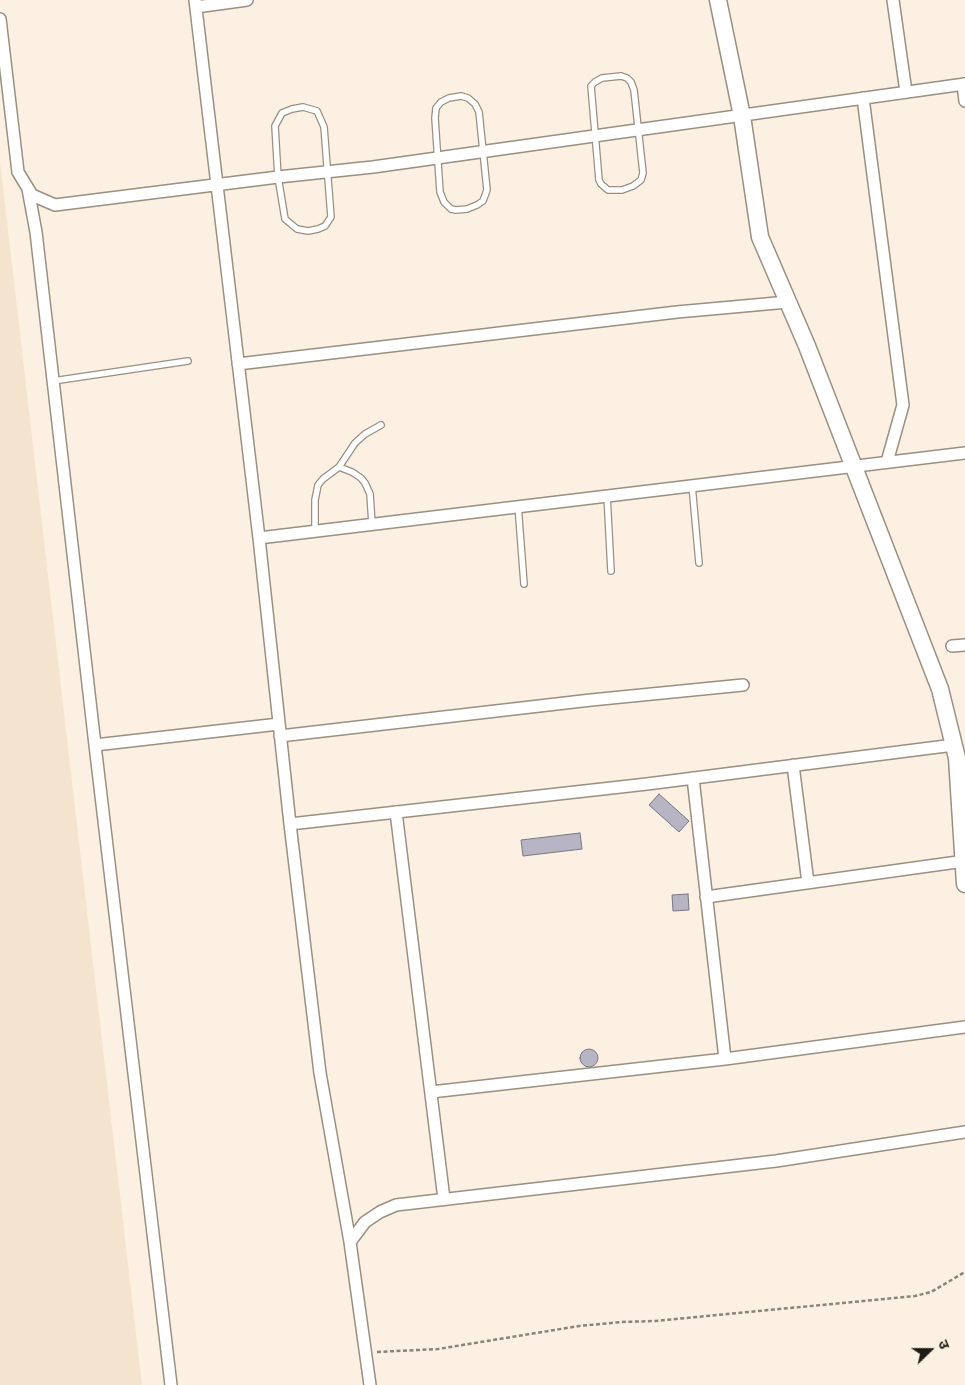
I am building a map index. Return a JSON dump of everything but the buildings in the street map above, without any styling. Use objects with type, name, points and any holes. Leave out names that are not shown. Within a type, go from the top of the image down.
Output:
[{"type":"main road","points":[[718,0],[742,116],[760,237],[808,346],[940,690],[959,753],[965,884]]},
{"type":"street","points":[[247,0],[195,4],[320,1072],[350,1242],[370,1385]]},
{"type":"street","points":[[894,0],[906,92]]},
{"type":"street","points":[[0,19],[18,172],[32,195],[55,205],[437,158],[964,84],[965,101]]},
{"type":"street","points":[[863,98],[903,405],[887,462]]},
{"type":"street","points":[[28,189],[36,232],[171,1385]]},
{"type":"street","points":[[238,364],[677,312],[788,302]]},
{"type":"street","points":[[259,538],[965,453]]},
{"type":"street","points":[[952,646],[965,644]]},
{"type":"street","points":[[280,736],[591,700],[743,685]]},
{"type":"street","points":[[95,745],[279,724]]},
{"type":"street","points":[[290,824],[793,765],[959,753]]},
{"type":"street","points":[[793,765],[808,883]]},
{"type":"street","points":[[693,778],[725,1058]]},
{"type":"street","points":[[396,812],[444,1199]]},
{"type":"street","points":[[706,897],[964,861]]},
{"type":"street","points":[[431,1092],[725,1058],[965,1027]]},
{"type":"street","points":[[350,1242],[365,1222],[380,1212],[396,1205],[776,1161],[965,1132]]},
{"type":"lane","points":[[621,76],[627,78],[631,82],[639,129],[642,180],[634,186],[622,190],[608,190],[601,184],[594,135],[591,86],[602,78],[621,76]]},
{"type":"lane","points":[[461,96],[468,98],[475,104],[479,112],[483,151],[486,197],[477,205],[467,209],[451,209],[444,202],[440,192],[435,118],[436,108],[441,102],[449,98],[461,96]]},
{"type":"lane","points":[[303,107],[317,111],[324,127],[327,171],[331,217],[329,222],[318,229],[308,231],[297,229],[286,219],[278,177],[275,126],[282,114],[292,109],[303,107]]},
{"type":"lane","points":[[53,381],[188,361]]},
{"type":"lane","points":[[315,531],[315,500],[318,485],[339,467],[355,442],[365,434],[381,426]]},
{"type":"lane","points":[[339,467],[357,475],[365,483],[370,494],[372,524]]},
{"type":"lane","points":[[692,485],[699,562]]},
{"type":"lane","points":[[607,495],[611,572]]},
{"type":"lane","points":[[518,506],[524,584]]},
{"type":"path","points":[[366,1353],[438,1350],[587,1325],[655,1321],[915,1296],[931,1292],[965,1272]]},
{"type":"shaded area","points":[[0,161],[142,1385],[0,1385]]}]
